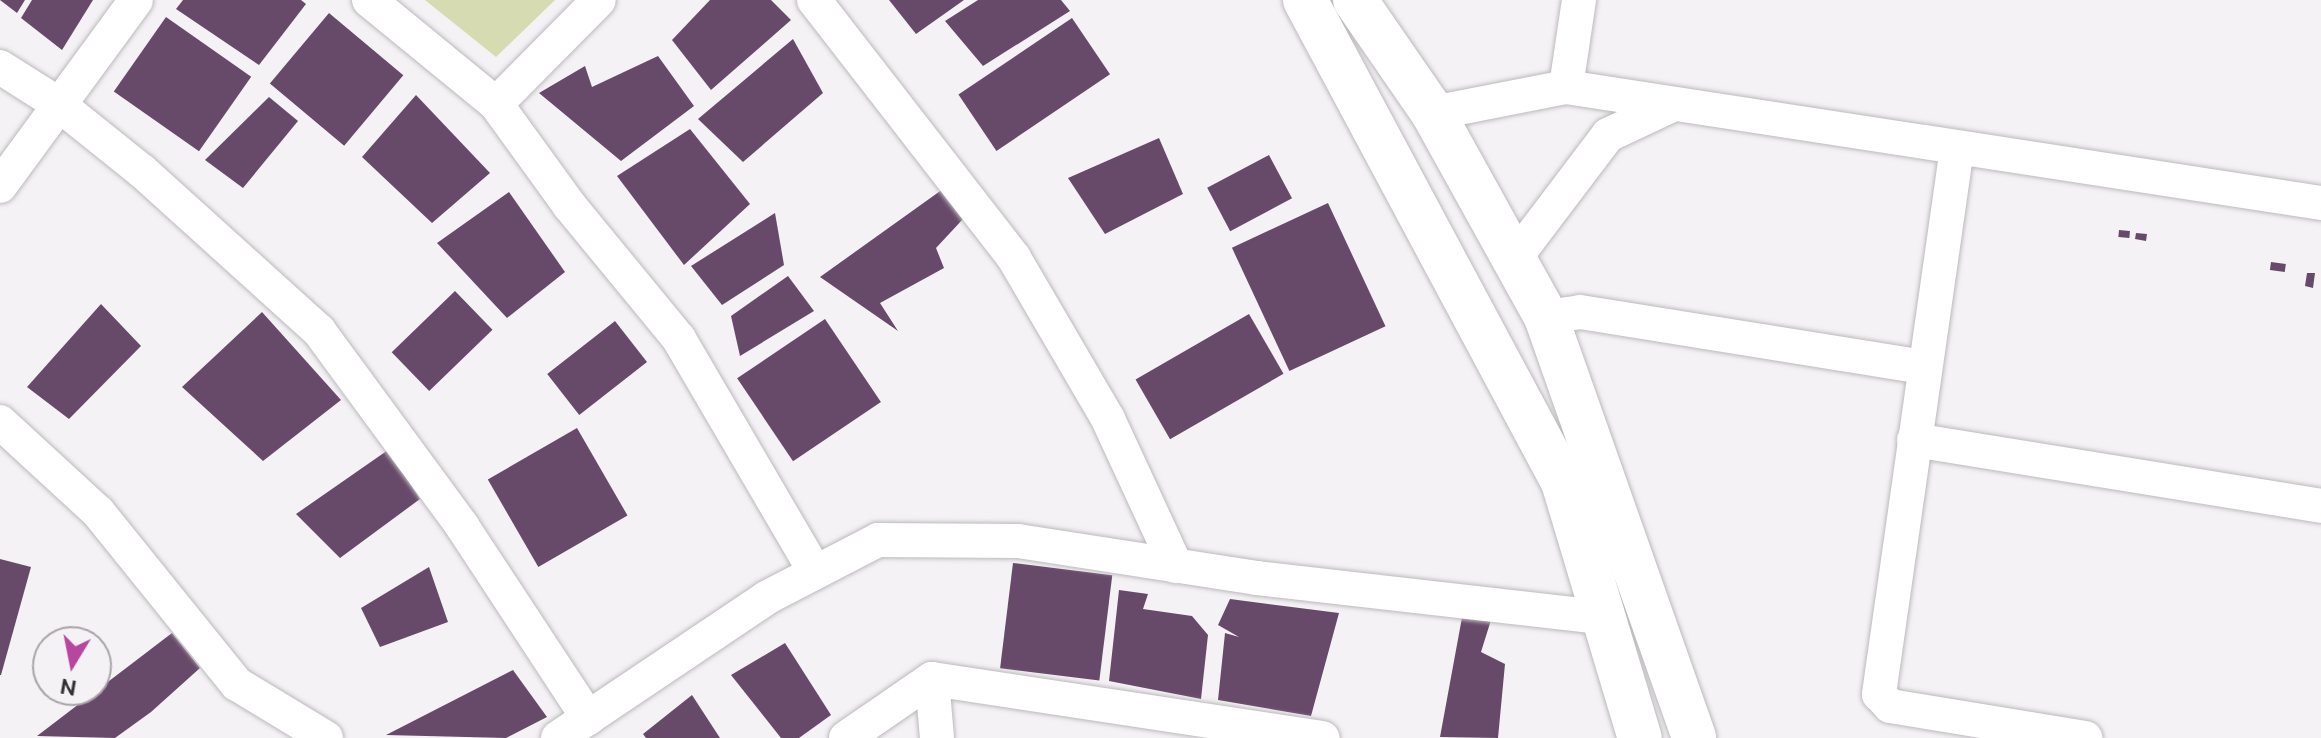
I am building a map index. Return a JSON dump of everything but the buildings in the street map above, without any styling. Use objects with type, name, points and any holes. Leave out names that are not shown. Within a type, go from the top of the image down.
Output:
[{"type":"street","points":[[0,186],[57,103],[136,0]]},
{"type":"street","points":[[369,0],[496,104],[569,205],[679,339],[815,572]]},
{"type":"street","points":[[496,104],[599,0]]},
{"type":"street","points":[[814,0],[1014,258],[1108,419],[1176,566]]},
{"type":"street","points":[[1305,0],[1563,482],[1640,738]]},
{"type":"street","points":[[1355,0],[1433,113],[1546,317],[1694,738]]},
{"type":"street","points":[[1566,87],[1579,0]]},
{"type":"street","points":[[0,67],[57,103],[142,171],[319,331],[462,526],[588,718]]},
{"type":"street","points":[[1433,113],[1566,87],[2321,203]]},
{"type":"street","points":[[1515,258],[1608,135],[1672,105]]},
{"type":"street","points":[[1957,148],[1879,694],[1890,706],[2085,738]]},
{"type":"street","points":[[1436,245],[1488,212]]},
{"type":"street","points":[[1546,317],[1580,312],[1925,367]]},
{"type":"street","points":[[0,422],[98,512],[237,684],[326,738]]},
{"type":"street","points":[[1914,440],[2321,506]]},
{"type":"street","points":[[558,738],[766,598],[878,540],[1018,541],[1176,566],[1606,618]]},
{"type":"street","points":[[932,679],[937,738]]},
{"type":"street","points":[[846,738],[932,679],[1323,738]]},
{"type":"green space","points":[[425,0],[555,0],[496,57]]}]
